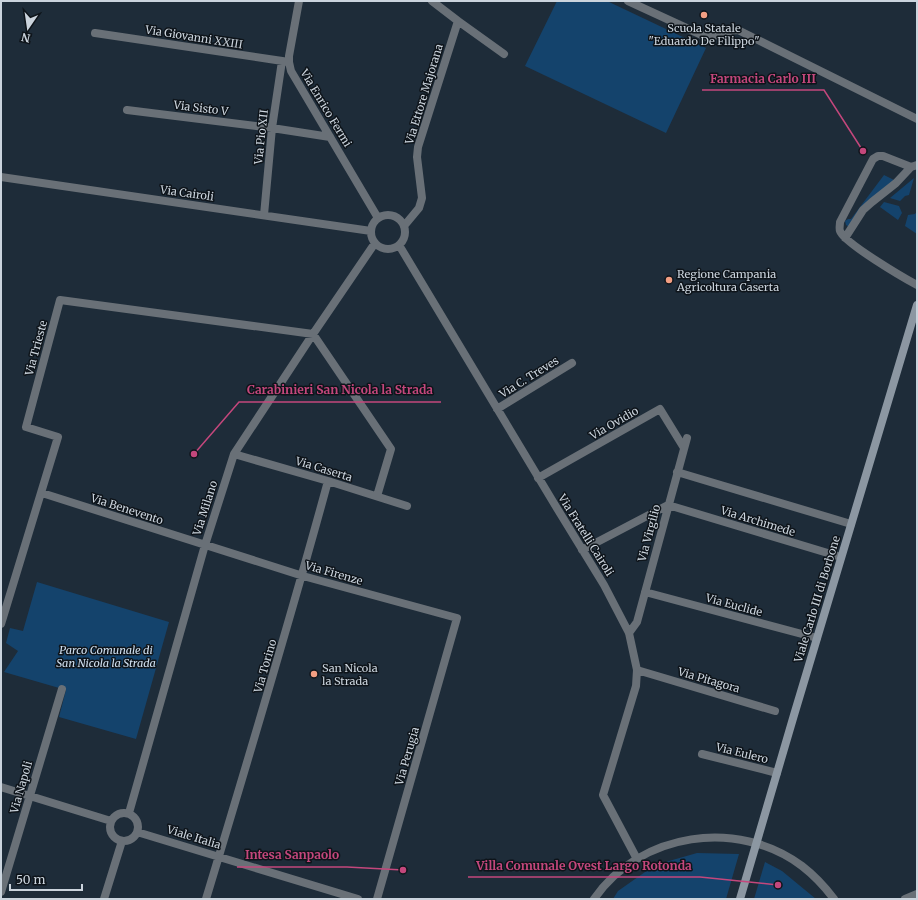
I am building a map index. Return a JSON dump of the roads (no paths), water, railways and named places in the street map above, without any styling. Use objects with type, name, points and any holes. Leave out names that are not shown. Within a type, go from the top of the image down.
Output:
[{"type":"main road","name":"Viale Carlo III di Borbone","points":[[740,899],[917,305]]},
{"type":"street","name":"Via Enrico Fermi","points":[[299,1],[285,62],[378,218]]},
{"type":"street","points":[[432,1],[504,54]]},
{"type":"street","points":[[628,1],[706,37],[719,35],[729,30],[738,30],[917,119]]},
{"type":"street","name":"Via Ettore Majorana","points":[[404,226],[419,208],[422,198],[416,157],[418,147],[458,21]]},
{"type":"street","name":"Via Giovanni XXIII","points":[[95,33],[285,62]]},
{"type":"street","name":"Via Pio XII","points":[[264,215],[272,128],[285,62]]},
{"type":"street","name":"Via Sisto V","points":[[127,110],[272,128],[330,137]]},
{"type":"street","points":[[845,238],[863,210],[914,166],[883,156],[878,156],[873,159],[840,222],[840,231],[845,238],[899,275],[917,285]]},
{"type":"street","name":"Via Cairoli","points":[[1,177],[371,231]]},
{"type":"street","points":[[384,215],[396,217],[404,226],[404,236],[399,245],[393,248],[386,249],[380,247],[375,243],[371,235],[373,223],[384,215]]},
{"type":"street","name":"Via Milano","points":[[129,813],[205,545],[234,454],[375,243]]},
{"type":"street","name":"Via Fratelli Cairoli","points":[[399,245],[538,478],[604,585],[629,633],[637,670],[636,686],[603,795],[637,859]]},
{"type":"street","name":"Via Trieste","points":[[1,624],[58,437],[26,427],[60,300],[313,334]]},
{"type":"street","points":[[313,334],[391,449],[377,496]]},
{"type":"street","name":"Via C. Treves","points":[[497,409],[572,363]]},
{"type":"street","name":"Via Ovidio","points":[[538,478],[660,409],[684,448]]},
{"type":"street","name":"Via Virgilio","points":[[629,633],[637,622],[687,438]]},
{"type":"street","name":"Via Caserta","points":[[234,454],[328,480],[407,506]]},
{"type":"street","points":[[677,472],[851,524]]},
{"type":"street","name":"Via Torino","points":[[206,899],[302,576],[328,480]]},
{"type":"street","name":"Via Benevento","points":[[42,493],[205,545]]},
{"type":"street","points":[[582,550],[668,506]]},
{"type":"street","name":"Via Archimede","points":[[668,506],[841,557]]},
{"type":"street","name":"Via Firenze","points":[[205,545],[302,576],[457,618]]},
{"type":"street","name":"Via Euclide","points":[[644,592],[817,638]]},
{"type":"street","name":"Via Perugia","points":[[377,899],[457,618]]},
{"type":"street","name":"Via Pitagora","points":[[637,670],[775,711]]},
{"type":"street","name":"Via Napoli","points":[[1,892],[62,689]]},
{"type":"street","name":"Via Eulero","points":[[702,754],[777,773]]},
{"type":"street","points":[[1,787],[111,821]]},
{"type":"street","points":[[120,813],[129,813],[138,823],[137,832],[131,839],[122,841],[114,837],[112,834],[110,825],[111,821],[120,813]]},
{"type":"street","name":"Viale Italia","points":[[137,832],[358,899]]},
{"type":"street","points":[[594,899],[617,874],[637,859],[655,849],[695,838],[716,837],[730,838],[757,844],[781,853],[802,866],[821,883],[834,899]]},
{"type":"street","points":[[104,899],[122,841]]},
{"type":"street","points":[[905,899],[917,894]]},
{"type":"place","name":"Scuola Statale \"Eduardo De Filippo\"","points":[[704,15]]},
{"type":"place","name":"Farmacia Carlo III","points":[[863,151]]},
{"type":"place","name":"Regione Campania Agricoltura Caserta","points":[[669,280]]},
{"type":"place","name":"Carabinieri San Nicola la Strada","points":[[194,454]]},
{"type":"place","name":"San Nicola la Strada","points":[[314,674]]},
{"type":"place","name":"Intesa Sanpaolo","points":[[403,870]]},
{"type":"place","name":"Villa Comunale Ovest Largo Rotonda","points":[[778,885]]},
{"type":"park label","name":"Parco Comunale di San Nicola la Strada","points":[[106,656]]}]
